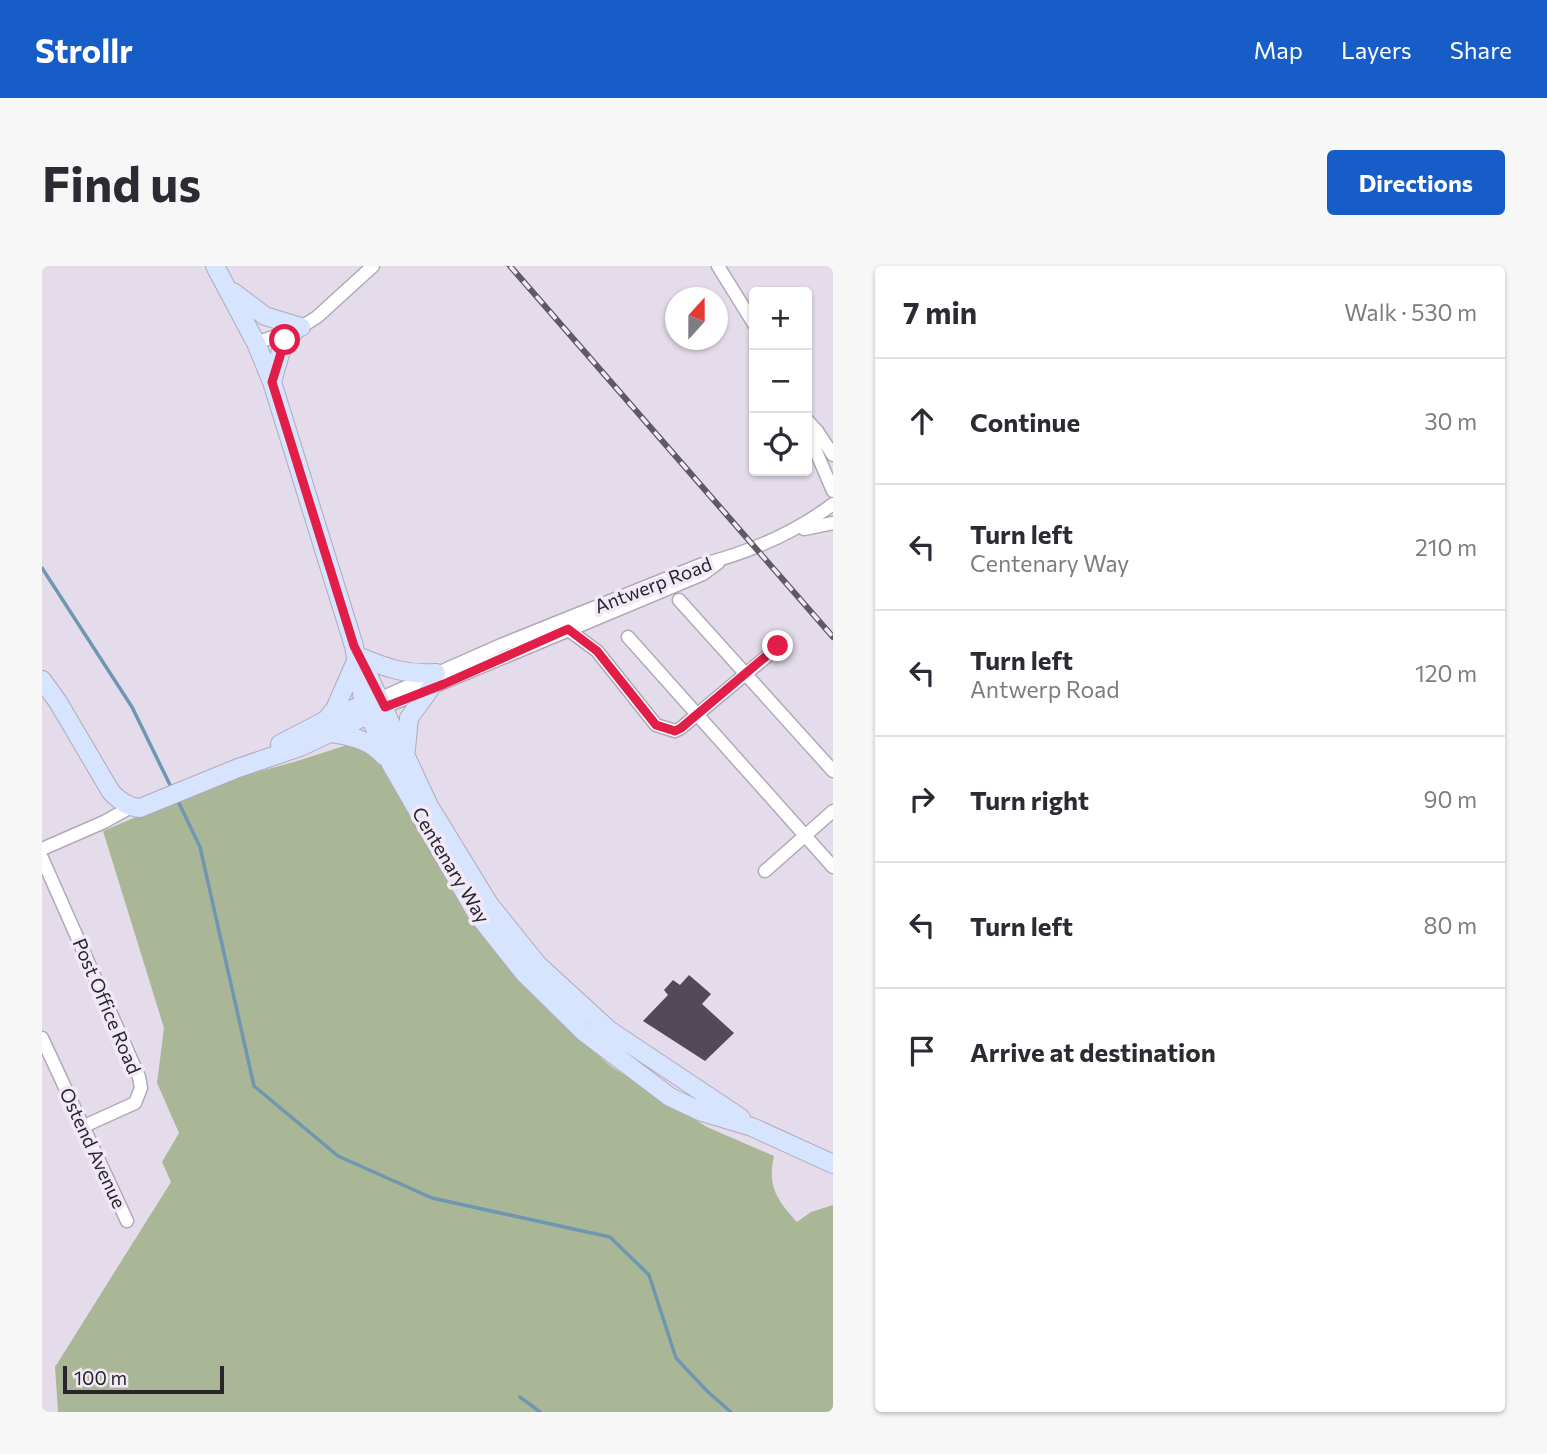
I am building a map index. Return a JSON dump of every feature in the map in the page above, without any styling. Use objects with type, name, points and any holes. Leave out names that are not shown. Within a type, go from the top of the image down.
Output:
[{"type":"main road","name":"Centenary Way","points":[[215,266],[256,343],[272,382],[375,706],[398,759],[477,914],[524,973],[584,1032],[670,1097],[702,1112],[752,1127],[833,1164]]},
{"type":"main road","points":[[227,288],[265,316],[298,330],[282,346],[272,382]]},
{"type":"main road","points":[[357,654],[396,671],[419,674],[433,681],[409,718],[398,759],[373,745],[328,727],[357,654]]},
{"type":"main road","points":[[42,680],[111,792],[131,807]]},
{"type":"main road","name":"Antwerp Road","points":[[131,807],[140,808],[238,768],[375,706]]},
{"type":"street","points":[[256,343],[298,330],[317,317],[373,266]]},
{"type":"street","points":[[718,266],[749,316]]},
{"type":"street","points":[[812,426],[833,455]]},
{"type":"street","points":[[812,442],[833,491]]},
{"type":"street","name":"Antwerp Road","points":[[375,706],[700,565],[724,559],[783,534],[812,519],[833,503]]},
{"type":"street","name":"Antwerp Road","points":[[783,534],[833,523]]},
{"type":"street","name":"Antwerp Road","points":[[433,681],[703,573],[724,559]]},
{"type":"street","points":[[679,600],[833,771]]},
{"type":"street","points":[[594,618],[592,630],[597,651]]},
{"type":"street","points":[[568,629],[597,651],[656,725],[675,731],[778,646]]},
{"type":"street","points":[[628,637],[833,867]]},
{"type":"street","points":[[42,849],[131,807]]},
{"type":"street","points":[[765,871],[833,811]]},
{"type":"street","name":"Post Office Road","points":[[42,858],[139,1077],[141,1088],[135,1103],[82,1127]]},
{"type":"street","name":"Ostend Avenue","points":[[42,1038],[127,1221]]},
{"type":"green space","points":[[347,745],[355,745],[378,760],[430,847],[531,992],[573,1034],[612,1067],[707,1127],[774,1156],[772,1176],[775,1192],[797,1222],[811,1212],[833,1205],[833,1412],[58,1412],[55,1367],[171,1182],[162,1162],[179,1133],[157,1083],[164,1028],[103,831],[219,782]]},
{"type":"building","points":[[689,975],[711,994],[702,1004],[734,1033],[705,1061],[643,1021],[668,995],[664,990],[673,980],[680,985]]},
{"type":"waterway","points":[[42,568],[132,707],[172,789]]},
{"type":"waterway","points":[[177,799],[200,847],[254,1086],[338,1156],[432,1198],[610,1237],[649,1275],[676,1358],[731,1412]]},
{"type":"waterway","points":[[520,1397],[540,1412]]},
{"type":"railway","points":[[510,266],[833,637]]},
{"type":"route","points":[[285,340],[272,382],[354,646],[385,707],[568,629],[597,651],[656,725],[675,731],[778,646]]}]
